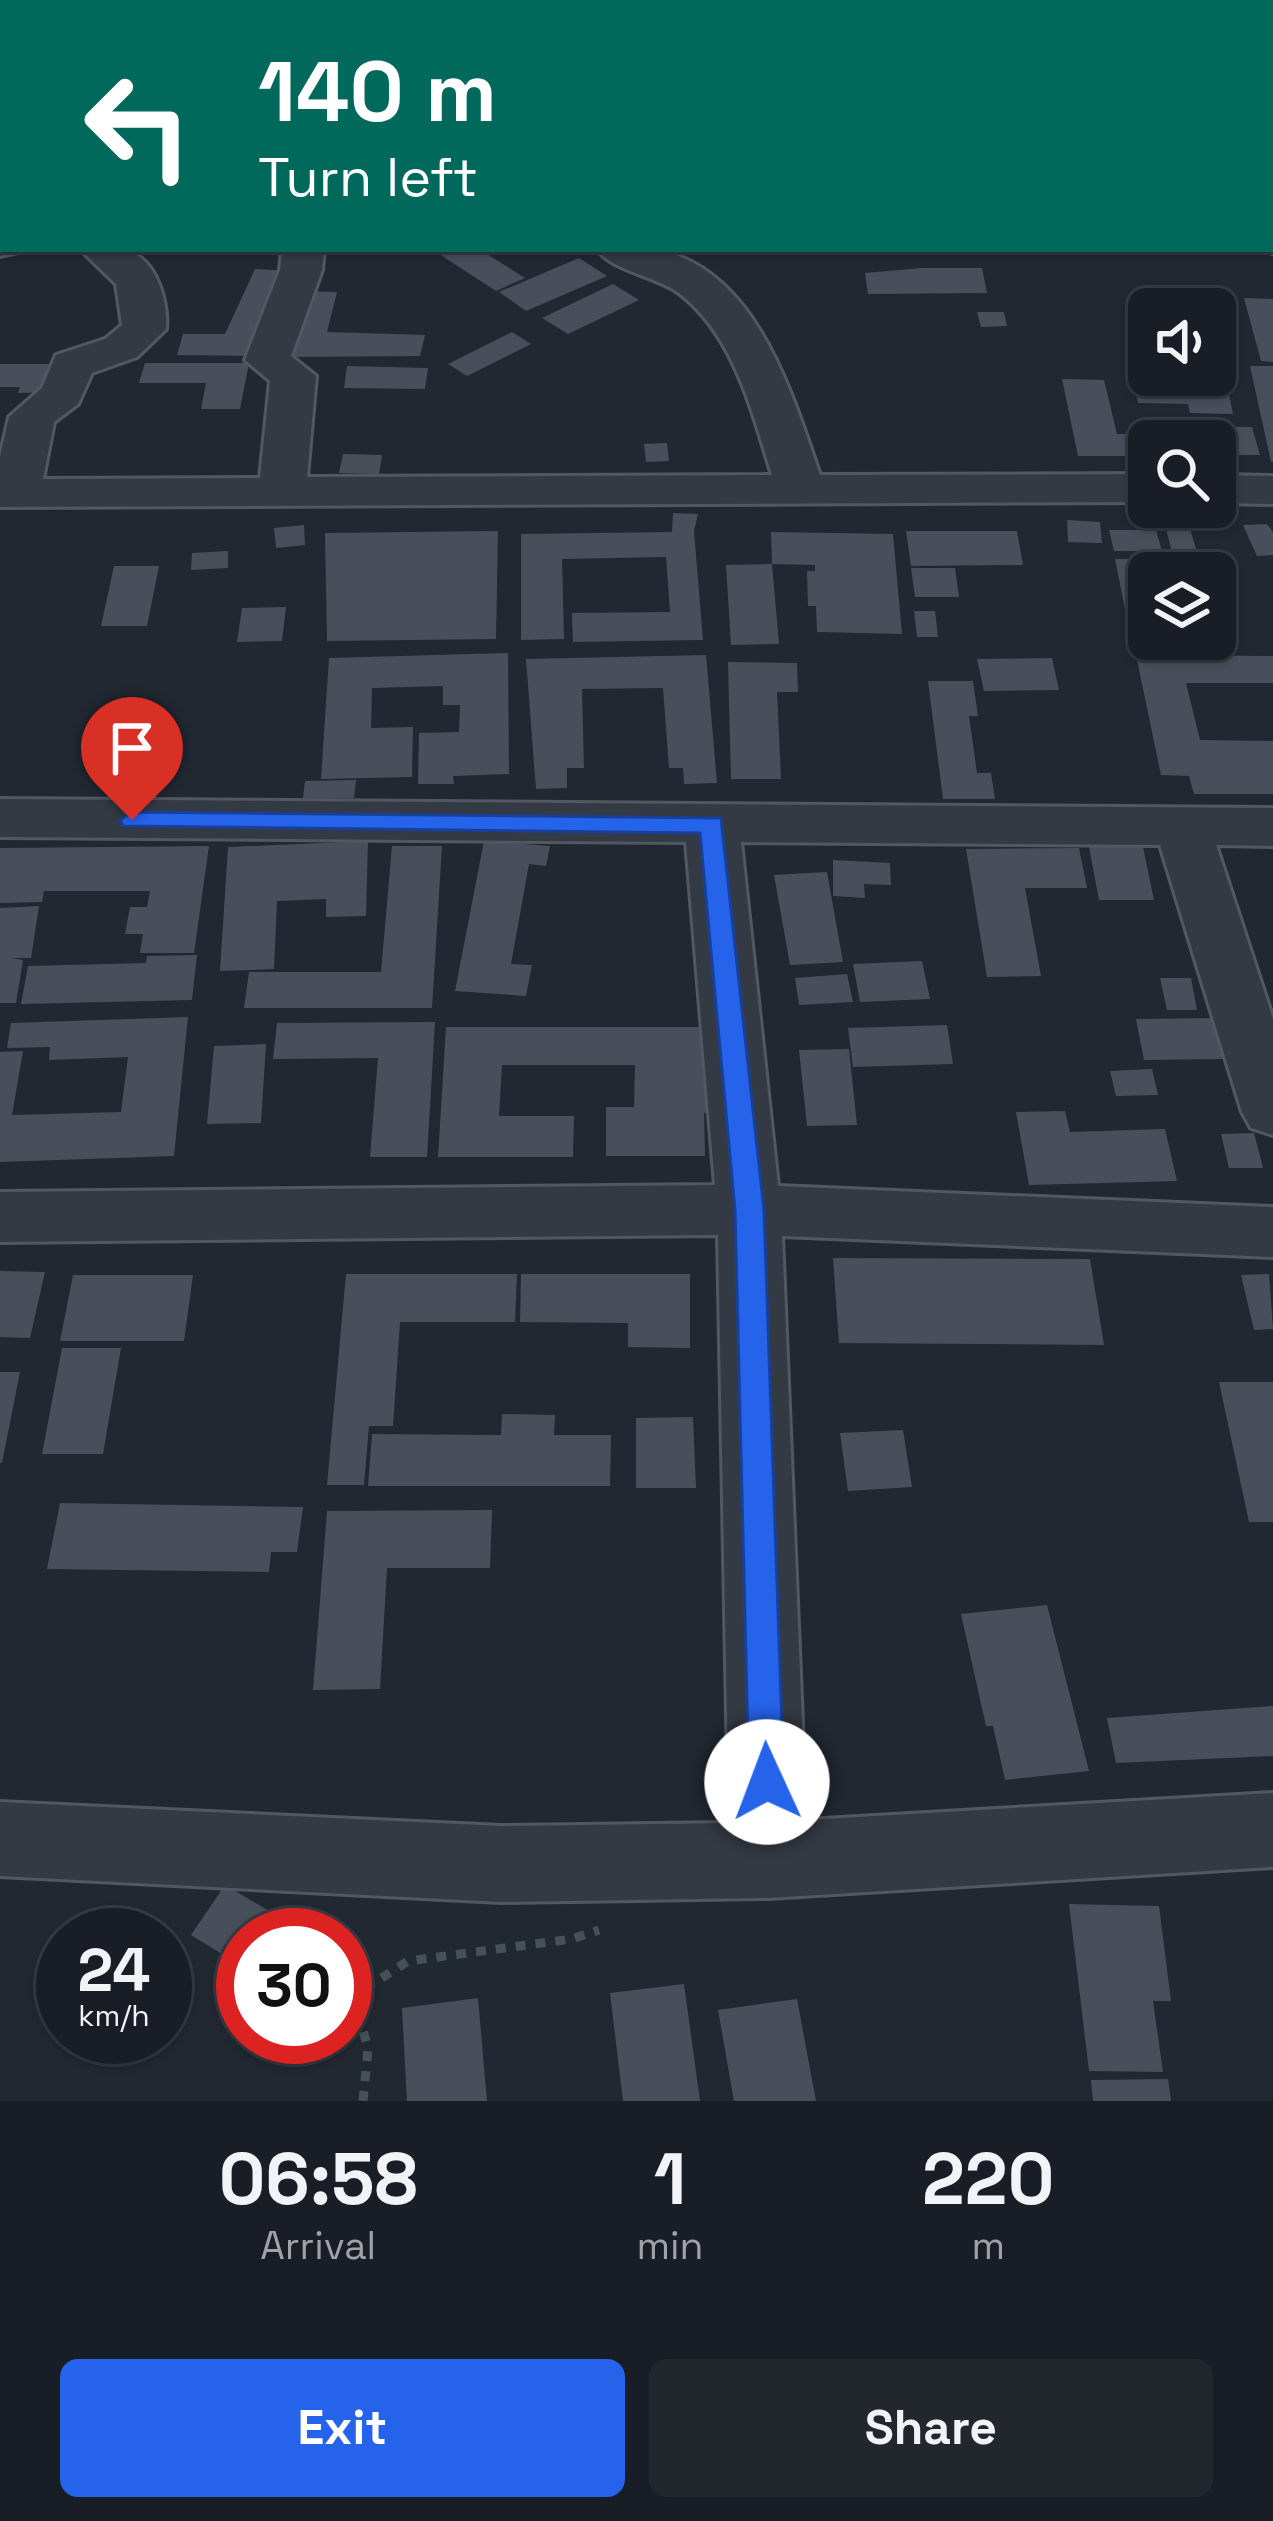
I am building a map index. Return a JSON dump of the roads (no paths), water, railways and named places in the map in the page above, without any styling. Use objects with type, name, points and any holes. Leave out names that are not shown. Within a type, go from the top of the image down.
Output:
[{"type":"street","points":[[105,252],[134,273],[148,303],[144,329],[121,348],[72,364],[62,394],[32,417],[8,493],[1128,488]]},
{"type":"street","points":[[282,492],[292,376],[267,360],[301,270],[303,252]]},
{"type":"street","points":[[626,252],[690,277],[727,312],[749,349],[800,487]]},
{"type":"street","points":[[1236,489],[1273,490]]},
{"type":"street","points":[[0,818],[1273,827]]},
{"type":"street","points":[[712,824],[749,1210],[769,1860]]},
{"type":"street","points":[[1182,826],[1273,1112]]},
{"type":"street","points":[[0,1216],[749,1210],[1273,1232]]},
{"type":"street","points":[[0,1839],[500,1864],[769,1860],[1273,1830]]}]
